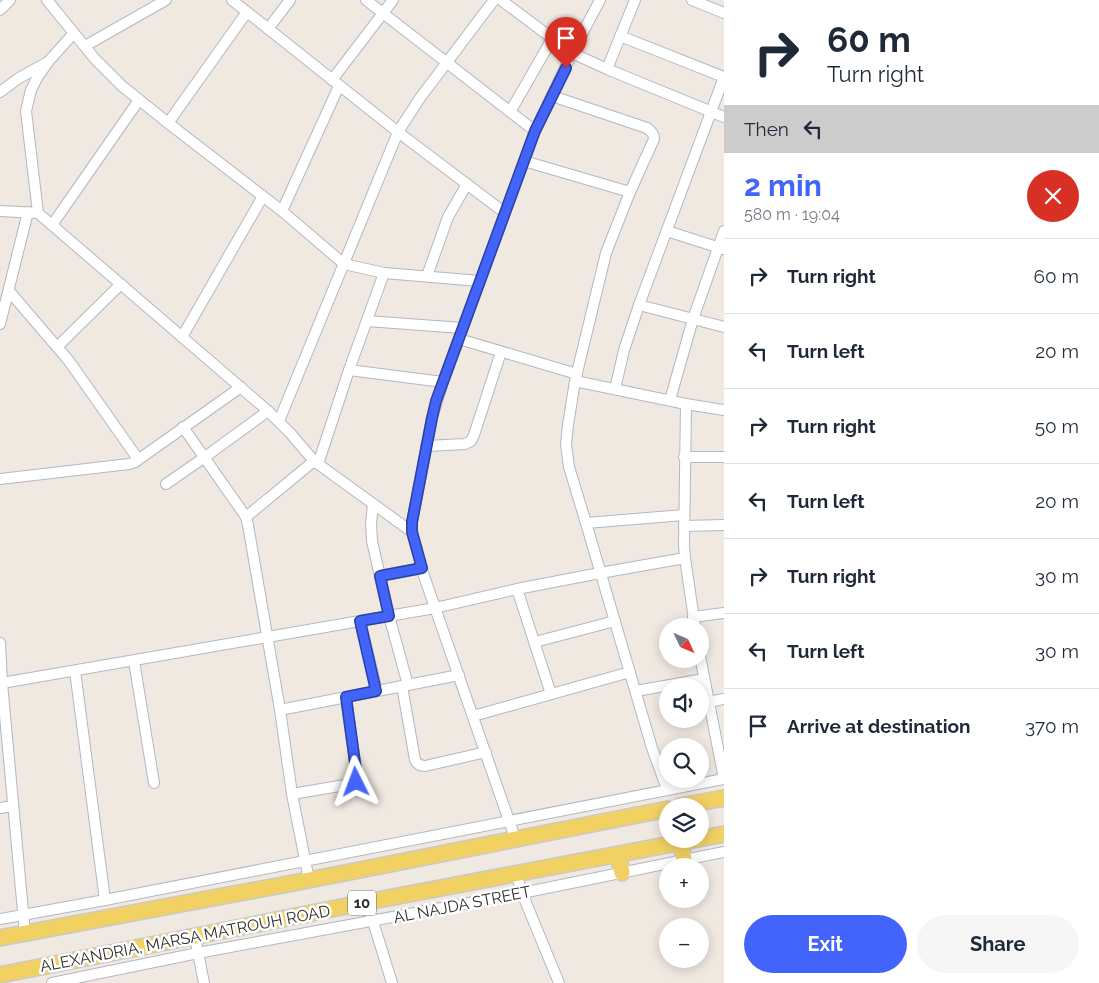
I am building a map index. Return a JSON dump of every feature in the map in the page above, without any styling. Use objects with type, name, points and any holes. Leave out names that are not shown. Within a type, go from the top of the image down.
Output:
[{"type":"main road","points":[[709,801],[724,798]]},
{"type":"main road","name":"ALEXANDRIA, MARSA MATROUH ROAD","points":[[0,938],[309,880],[659,811]]},
{"type":"main road","name":"ALEXANDRIA, MARSA MATROUH ROAD","points":[[709,837],[724,834]]},
{"type":"main road","name":"ALEXANDRIA, MARSA MATROUH ROAD","points":[[0,975],[367,902],[659,847]]},
{"type":"main road","points":[[618,855],[622,872]]},
{"type":"street","points":[[0,10],[10,0]]},
{"type":"street","points":[[47,0],[74,34],[122,86],[282,211],[344,264],[384,272],[480,281]]},
{"type":"street","points":[[85,46],[166,0]]},
{"type":"street","points":[[232,0],[398,132],[505,212]]},
{"type":"street","points":[[268,29],[290,0]]},
{"type":"street","points":[[366,0],[535,131]]},
{"type":"street","points":[[282,211],[335,83],[393,0]]},
{"type":"street","points":[[279,421],[398,132],[420,98],[494,0]]},
{"type":"street","points":[[502,0],[552,40],[572,53],[724,117]]},
{"type":"street","points":[[607,69],[634,0]]},
{"type":"street","points":[[692,0],[724,13]]},
{"type":"street","points":[[515,838],[435,608],[412,532],[412,522],[432,418],[460,333],[535,131],[596,2]]},
{"type":"street","points":[[168,123],[247,12]]},
{"type":"street","points":[[0,324],[8,291],[33,213],[26,111],[31,90],[36,78],[48,62],[74,34]]},
{"type":"street","points":[[615,388],[624,350],[639,305],[724,77],[620,36]]},
{"type":"street","points":[[510,112],[552,40]]},
{"type":"street","points":[[0,92],[19,78],[48,62]]},
{"type":"street","points":[[552,96],[647,128],[654,135],[654,140],[630,192],[606,253],[576,377],[568,426],[567,453],[569,467],[600,573],[652,748],[667,790]]},
{"type":"street","points":[[52,225],[140,100]]},
{"type":"street","points":[[524,161],[630,192]]},
{"type":"street","points":[[427,276],[448,217],[467,184]]},
{"type":"street","points":[[182,337],[263,196]]},
{"type":"street","points":[[0,211],[33,213],[52,225],[268,411],[316,462],[412,532]]},
{"type":"street","points":[[667,231],[721,249]]},
{"type":"street","points":[[670,400],[693,319],[721,249],[724,231]]},
{"type":"street","points":[[246,517],[316,462],[384,272]]},
{"type":"street","points":[[57,347],[121,284]]},
{"type":"street","points":[[8,291],[78,373],[138,459]]},
{"type":"street","points":[[639,305],[724,327]]},
{"type":"street","points":[[367,321],[460,333],[502,352],[576,377],[686,404],[724,410]]},
{"type":"street","points":[[426,446],[465,444],[473,439],[502,352]]},
{"type":"street","points":[[349,370],[443,382]]},
{"type":"street","points":[[0,480],[129,464],[241,387]]},
{"type":"street","points":[[686,404],[684,457],[685,558],[693,618]]},
{"type":"street","points":[[166,484],[268,411]]},
{"type":"street","points":[[184,427],[246,517],[280,710],[292,794],[309,880]]},
{"type":"street","points":[[684,457],[724,457]]},
{"type":"street","points":[[373,504],[370,532],[405,686],[415,760],[419,765],[425,766],[486,752]]},
{"type":"street","points":[[586,523],[684,515]]},
{"type":"street","points":[[684,526],[724,525]]},
{"type":"street","points":[[1,680],[75,671],[435,608],[517,589],[685,558]]},
{"type":"street","points":[[380,576],[422,568]]},
{"type":"street","points":[[517,589],[551,694]]},
{"type":"street","points":[[707,618],[724,613]]},
{"type":"street","points":[[360,621],[376,691]]},
{"type":"street","points":[[535,642],[615,622]]},
{"type":"street","points":[[0,643],[5,760],[13,806],[24,934]]},
{"type":"street","points":[[134,661],[154,783]]},
{"type":"street","points":[[75,671],[105,900]]},
{"type":"street","points":[[473,716],[630,672]]},
{"type":"street","points":[[280,710],[459,676]]},
{"type":"street","points":[[636,691],[659,687]]},
{"type":"street","points":[[292,794],[356,782],[357,777],[346,697]]},
{"type":"street","points":[[709,702],[724,699]]},
{"type":"street","points":[[0,919],[724,779],[709,707]]},
{"type":"street","points":[[0,808],[13,806]]},
{"type":"street","name":"AL NAJDA STREET","points":[[694,858],[724,852]]},
{"type":"street","name":"AL NAJDA STREET","points":[[52,983],[94,979],[198,953],[522,893],[659,865]]},
{"type":"street","points":[[516,874],[559,983]]},
{"type":"street","points":[[367,902],[392,983]]},
{"type":"street","points":[[195,937],[204,983]]},
{"type":"street","points":[[90,957],[94,979]]},
{"type":"route","points":[[356,782],[357,777],[346,697],[376,691],[360,621],[389,616],[380,576],[422,568],[412,532],[412,522],[436,401],[535,131],[566,68]]}]
